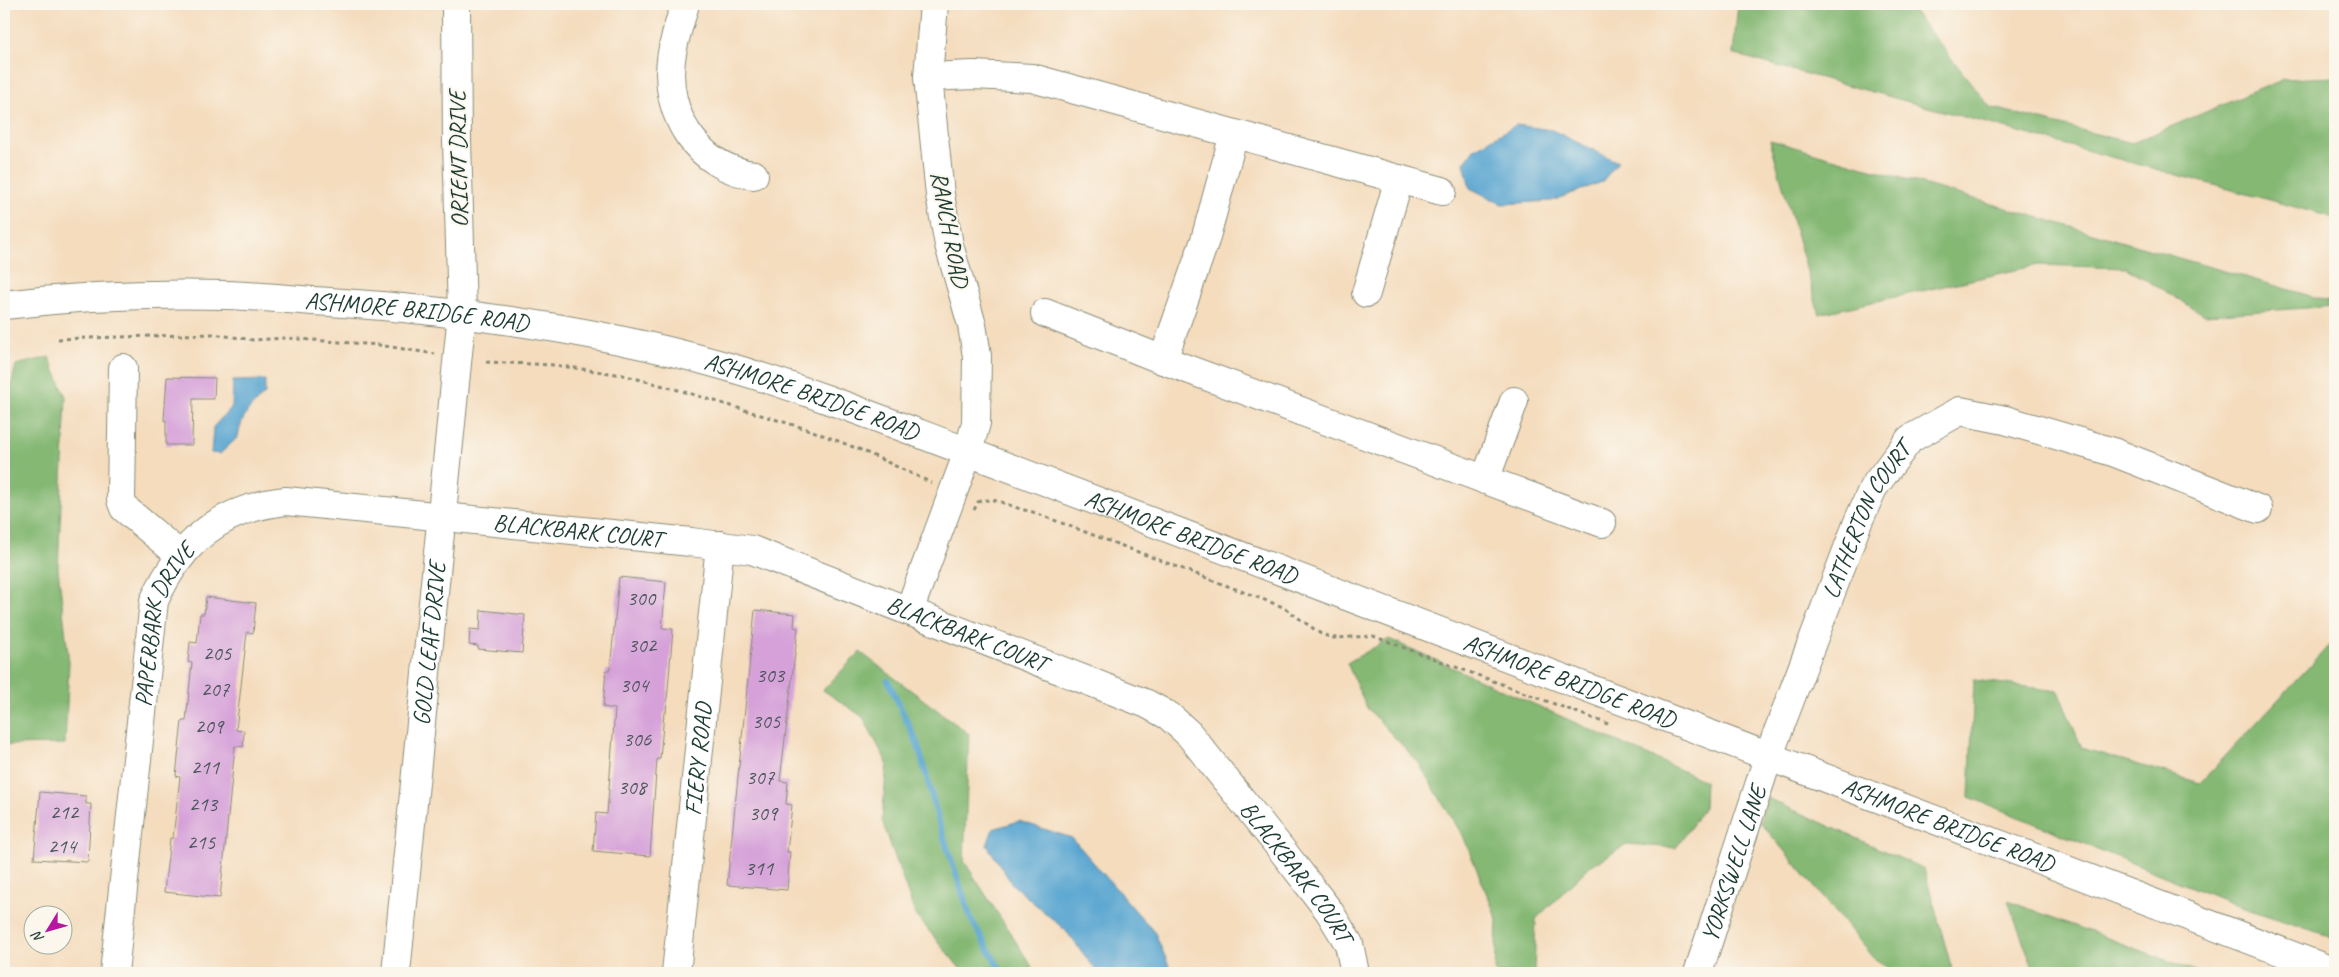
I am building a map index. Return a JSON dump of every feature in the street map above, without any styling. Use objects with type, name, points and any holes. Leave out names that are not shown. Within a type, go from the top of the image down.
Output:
[{"type":"street","name":"ORIENT DRIVE","points":[[456,4],[457,141],[462,313]]},
{"type":"street","points":[[685,4],[671,60],[671,92],[676,112],[697,147],[712,160],[730,170],[754,175]]},
{"type":"street","name":"RANCH ROAD","points":[[908,611],[968,452],[976,422],[977,356],[972,325],[949,245],[940,195],[928,77],[934,4]]},
{"type":"street","points":[[928,77],[973,74],[1032,78],[1442,191]]},
{"type":"street","points":[[1163,360],[1206,240],[1234,134]]},
{"type":"street","points":[[1366,293],[1398,179]]},
{"type":"street","name":"ASHMORE BRIDGE ROAD","points":[[4,304],[126,295],[227,295],[377,304],[462,313],[591,334],[724,365],[793,386],[1769,755],[2335,972]]},
{"type":"street","name":"GOLD LEAF DRIVE","points":[[396,973],[462,313]]},
{"type":"street","points":[[1045,313],[1163,360],[1602,523]]},
{"type":"street","points":[[123,368],[121,500],[124,508],[181,556]]},
{"type":"street","points":[[1485,480],[1514,401]]},
{"type":"street","name":"LATHERTON COURT","points":[[1769,755],[1873,488],[1910,439],[1960,411],[2005,420],[2113,452],[2258,509]]},
{"type":"street","name":"PAPERBARK DRIVE","points":[[114,973],[154,601],[163,581],[181,556],[218,520],[266,503],[309,502],[443,517]]},
{"type":"street","name":"BLACKBARK COURT","points":[[443,517],[720,545],[752,550],[1147,704],[1169,716],[1189,734],[1329,911],[1350,944],[1355,973]]},
{"type":"street","name":"FIERY ROAD","points":[[676,973],[720,545]]},
{"type":"street","name":"YORKSWELL LANE","points":[[1698,973],[1769,755]]},
{"type":"path","points":[[58,340],[213,334],[253,340],[286,338],[379,346],[442,356]]},
{"type":"path","points":[[486,362],[554,365],[622,375],[665,386],[810,430],[860,450],[935,485]]},
{"type":"path","points":[[972,516],[978,502],[986,499],[997,500],[1019,510],[1030,511],[1282,607],[1321,634],[1333,638],[1374,636],[1608,724]]},
{"type":"green space","points":[[1738,4],[1908,4],[1990,107],[2132,143],[2284,79],[2335,77],[2335,218],[1733,54]]},
{"type":"green space","points":[[1770,140],[2335,303],[2335,306],[2205,315],[2126,268],[2038,265],[1819,314]]},
{"type":"green space","points":[[49,357],[66,397],[58,569],[69,662],[65,744],[4,745],[4,415],[16,365]]},
{"type":"green space","points":[[1389,639],[1705,781],[1704,808],[1676,848],[1628,844],[1590,866],[1536,919],[1534,973],[1495,973],[1497,919],[1464,838],[1418,762],[1367,708],[1347,663]]},
{"type":"green space","points":[[2335,639],[2335,938],[2238,906],[1969,797],[1974,680],[2058,691],[2082,748],[2200,783]]},
{"type":"green space","points":[[860,652],[969,734],[964,861],[1036,973],[964,973],[915,914],[882,820],[887,763],[863,717],[823,690]]},
{"type":"green space","points":[[1767,798],[1924,869],[1953,973],[1897,973],[1875,959],[1760,822]]},
{"type":"green space","points":[[2008,901],[2201,973],[2035,973]]},
{"type":"water","points":[[1516,125],[1552,130],[1618,162],[1602,182],[1552,201],[1502,204],[1470,188],[1464,163],[1474,149]]},
{"type":"water","points":[[265,380],[265,394],[247,412],[238,437],[220,454],[211,453],[213,427],[232,407],[233,381]]},
{"type":"water","points":[[1019,821],[1072,838],[1155,933],[1172,973],[1098,973],[1066,931],[1012,884],[987,845],[993,829]]},
{"type":"building","points":[[167,377],[215,378],[214,399],[193,399],[192,445],[166,445],[166,420],[164,420]]},
{"type":"building","points":[[619,577],[666,582],[662,628],[673,629],[666,713],[664,713],[660,759],[657,759],[650,856],[593,851],[596,813],[607,814],[615,709],[603,707],[606,670],[610,670]]},
{"type":"building","points":[[206,597],[256,603],[253,633],[247,632],[236,730],[244,731],[243,747],[235,746],[220,898],[164,892],[180,777],[176,776],[182,721],[186,721],[192,663],[188,662],[190,642],[197,643],[200,614],[204,614]]},
{"type":"building","points":[[481,610],[525,615],[522,653],[478,649],[478,646],[469,645],[470,629],[480,630]]},
{"type":"building","points":[[755,610],[795,614],[794,627],[798,628],[780,781],[788,782],[786,804],[792,805],[787,852],[790,852],[787,890],[727,885]]},
{"type":"building","points":[[40,792],[86,796],[86,804],[91,804],[88,862],[34,859]]},
{"type":"waterway","points":[[888,681],[918,745],[940,826],[971,919],[1002,973]]}]
